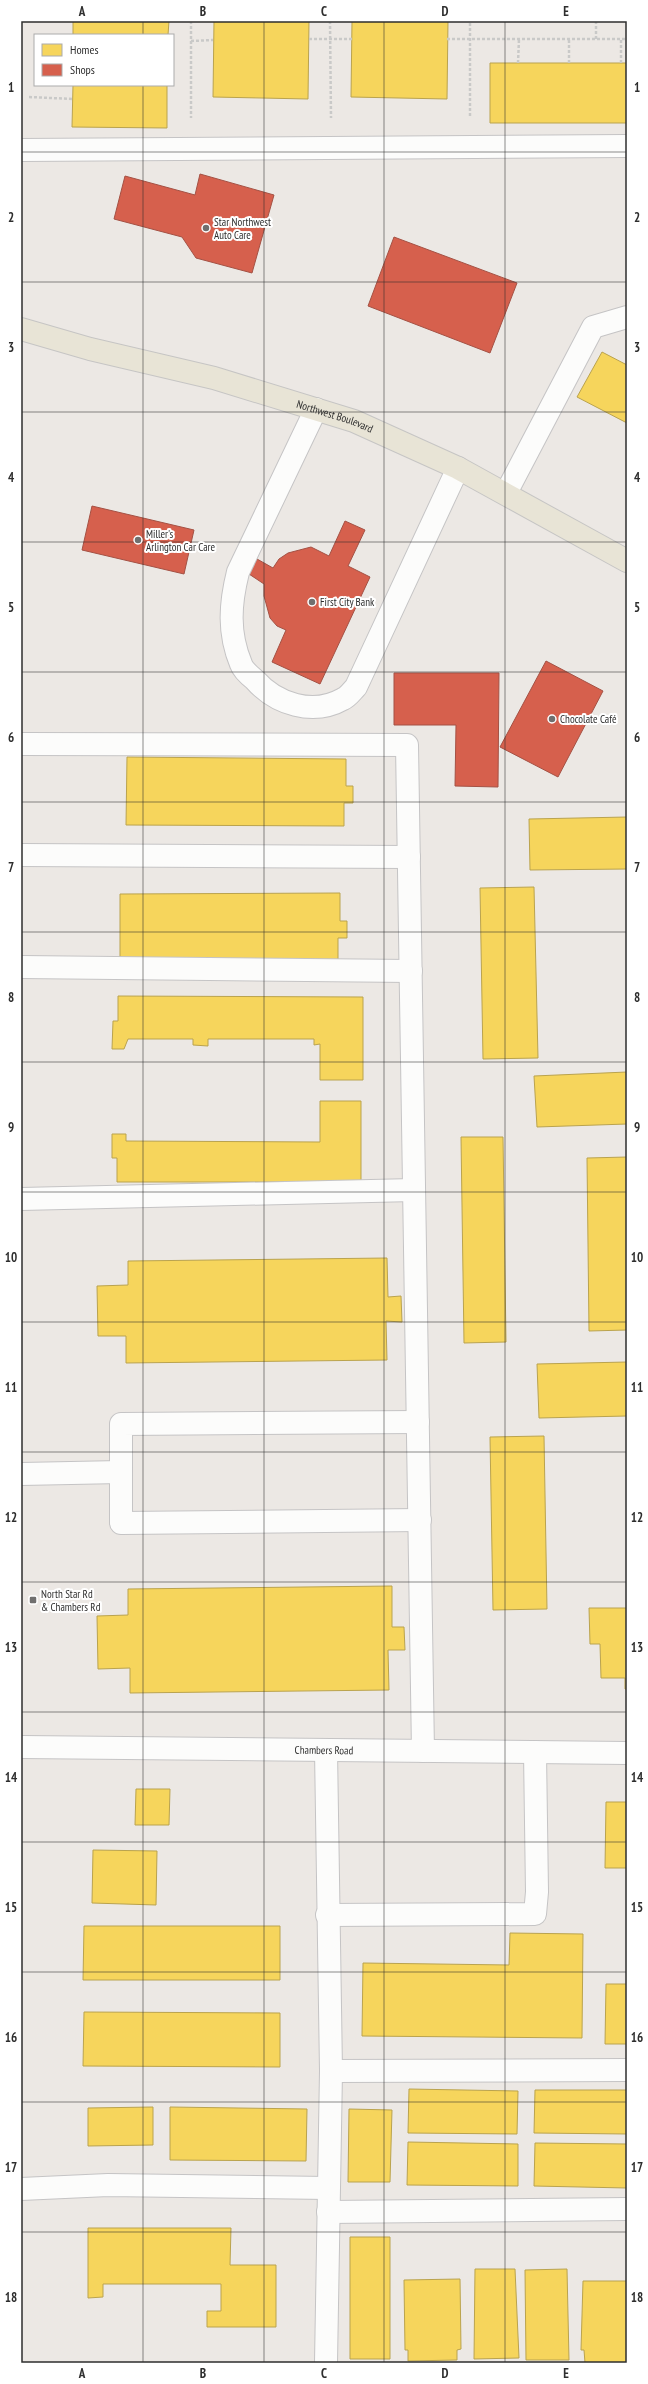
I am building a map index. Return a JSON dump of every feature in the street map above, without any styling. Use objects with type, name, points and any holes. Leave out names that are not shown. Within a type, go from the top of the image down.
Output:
[{"type":"main road","name":"Northwest Boulevard","points":[[21,329],[90,348],[214,378],[354,421],[458,468],[506,493],[627,561]]},
{"type":"street","points":[[21,150],[627,146]]},
{"type":"street","points":[[506,493],[593,328],[627,317]]},
{"type":"street","points":[[316,409],[238,572],[231,600],[231,635],[241,666],[265,692],[291,704],[320,708],[344,699],[356,687],[458,468]]},
{"type":"street","points":[[21,744],[407,745],[424,1750]]},
{"type":"street","points":[[21,855],[409,857]]},
{"type":"street","points":[[21,968],[411,971]]},
{"type":"street","points":[[21,1199],[414,1190]]},
{"type":"street","points":[[418,1422],[121,1424],[121,1523],[420,1520]]},
{"type":"street","points":[[21,1474],[121,1472]]},
{"type":"street","name":"Chambers Road","points":[[21,1747],[627,1753]]},
{"type":"street","points":[[326,1750],[327,1915],[331,2071],[326,2363]]},
{"type":"street","points":[[327,1915],[535,1914],[537,1892],[534,1752]]},
{"type":"street","points":[[331,2071],[627,2070]]},
{"type":"street","points":[[21,2189],[108,2185],[328,2188]]},
{"type":"street","points":[[328,2212],[627,2209]]},
{"type":"path","points":[[191,21],[191,149]]},
{"type":"path","points":[[330,21],[331,148]]},
{"type":"path","points":[[470,21],[470,147]]},
{"type":"path","points":[[596,21],[596,39]]},
{"type":"path","points":[[309,39],[352,39]]},
{"type":"path","points":[[448,39],[627,39]]},
{"type":"path","points":[[518,63],[519,39]]},
{"type":"path","points":[[569,39],[569,63]]},
{"type":"path","points":[[621,39],[621,63]]},
{"type":"path","points":[[191,41],[213,40]]},
{"type":"path","points":[[29,97],[73,98]]},
{"type":"building: Homes","points":[[73,21],[169,21],[168,34],[73,34]]},
{"type":"building: Homes","points":[[214,21],[309,21],[308,99],[213,97]]},
{"type":"building: Homes","points":[[352,21],[448,21],[447,99],[351,97]]},
{"type":"building: Homes","points":[[490,63],[627,63],[627,123],[490,123]]},
{"type":"building: Homes","points":[[73,86],[167,86],[167,128],[72,127]]},
{"type":"building: Homes","points":[[602,352],[627,365],[627,423],[577,397]]},
{"type":"building: Homes","points":[[127,757],[346,759],[346,786],[353,786],[353,803],[344,803],[344,826],[126,825]]},
{"type":"building: Homes","points":[[627,817],[627,869],[530,870],[529,819]]},
{"type":"building: Homes","points":[[534,887],[538,1058],[483,1059],[480,888]]},
{"type":"building: Homes","points":[[340,893],[340,921],[347,921],[347,938],[338,938],[338,961],[120,962],[120,894]]},
{"type":"building: Homes","points":[[118,996],[363,997],[363,1080],[320,1080],[320,1044],[314,1045],[314,1039],[208,1039],[208,1046],[193,1045],[193,1039],[128,1039],[124,1049],[112,1049],[113,1021],[118,1021]]},
{"type":"building: Homes","points":[[627,1072],[627,1124],[537,1127],[534,1076]]},
{"type":"building: Homes","points":[[320,1101],[361,1101],[361,1182],[117,1182],[117,1158],[112,1158],[112,1134],[126,1134],[126,1141],[320,1142]]},
{"type":"building: Homes","points":[[461,1137],[503,1137],[506,1342],[464,1343]]},
{"type":"building: Homes","points":[[627,1157],[627,1330],[589,1331],[587,1158]]},
{"type":"building: Homes","points":[[387,1258],[388,1297],[401,1296],[402,1322],[386,1321],[387,1360],[126,1363],[126,1336],[98,1336],[97,1286],[128,1285],[128,1261]]},
{"type":"building: Homes","points":[[627,1362],[627,1416],[539,1418],[537,1364]]},
{"type":"building: Homes","points":[[544,1436],[547,1609],[493,1610],[490,1437]]},
{"type":"building: Homes","points":[[392,1586],[392,1627],[404,1627],[405,1650],[388,1650],[389,1690],[130,1693],[130,1668],[98,1669],[97,1616],[128,1615],[128,1589]]},
{"type":"building: Homes","points":[[589,1608],[627,1608],[627,1689],[625,1689],[625,1678],[601,1678],[600,1644],[590,1644]]},
{"type":"building: Homes","points":[[136,1789],[170,1789],[169,1825],[135,1825]]},
{"type":"building: Homes","points":[[606,1802],[627,1802],[627,1868],[605,1868]]},
{"type":"building: Homes","points":[[93,1850],[157,1851],[156,1905],[92,1903]]},
{"type":"building: Homes","points":[[84,1926],[280,1926],[280,1980],[83,1980]]},
{"type":"building: Homes","points":[[510,1933],[583,1934],[582,2038],[362,2036],[363,1963],[509,1965]]},
{"type":"building: Homes","points":[[606,1984],[627,1984],[627,2044],[605,2044]]},
{"type":"building: Homes","points":[[84,2012],[280,2013],[280,2067],[83,2066]]},
{"type":"building: Homes","points":[[409,2089],[518,2091],[517,2134],[408,2133]]},
{"type":"building: Homes","points":[[535,2090],[627,2090],[627,2134],[534,2133]]},
{"type":"building: Homes","points":[[153,2107],[153,2145],[88,2146],[88,2108]]},
{"type":"building: Homes","points":[[170,2107],[307,2109],[306,2161],[170,2160]]},
{"type":"building: Homes","points":[[349,2109],[392,2110],[390,2182],[348,2182]]},
{"type":"building: Homes","points":[[408,2142],[518,2144],[518,2186],[407,2185]]},
{"type":"building: Homes","points":[[535,2143],[627,2144],[627,2188],[534,2186]]},
{"type":"building: Homes","points":[[88,2228],[231,2228],[230,2265],[276,2265],[276,2327],[207,2327],[207,2311],[221,2311],[221,2284],[103,2284],[103,2297],[88,2298]]},
{"type":"building: Homes","points":[[350,2237],[390,2237],[390,2359],[350,2359]]},
{"type":"building: Homes","points":[[475,2269],[515,2269],[519,2358],[474,2359]]},
{"type":"building: Homes","points":[[567,2269],[569,2360],[526,2360],[525,2270]]},
{"type":"building: Homes","points":[[460,2279],[461,2349],[457,2350],[457,2360],[408,2361],[408,2350],[405,2350],[404,2280]]},
{"type":"building: Homes","points":[[583,2281],[627,2281],[627,2363],[585,2363],[584,2350],[581,2350]]},
{"type":"building: Shops","name":"Star Northwest Auto Care","points":[[200,174],[274,195],[252,273],[196,258],[182,237],[114,219],[125,176],[195,195]]},
{"type":"building: Shops","points":[[394,237],[517,283],[490,353],[368,306]]},
{"type":"building: Shops","name":"Miller's Arlington Car Care","points":[[92,506],[194,530],[184,574],[82,550]]},
{"type":"building: Shops","name":"First City Bank","points":[[345,521],[365,530],[348,566],[370,577],[320,684],[272,662],[286,630],[277,626],[270,618],[264,596],[264,584],[249,574],[257,559],[273,568],[279,559],[288,553],[311,547],[329,556]]},
{"type":"building: Shops","name":"Chocolate Café","points":[[546,661],[603,691],[558,777],[500,747]]},
{"type":"building: Shops","points":[[394,673],[499,673],[498,787],[455,786],[456,725],[394,725]]},
{"type":"place","name":"Star Northwest Auto Care","points":[[206,228]]},
{"type":"place","name":"Miller's Arlington Car Care","points":[[138,540]]},
{"type":"place","name":"First City Bank","points":[[312,602]]},
{"type":"place","name":"Chocolate Café","points":[[552,719]]},
{"type":"place","name":"North Star Rd & Chambers Rd","points":[[33,1600]]}]
